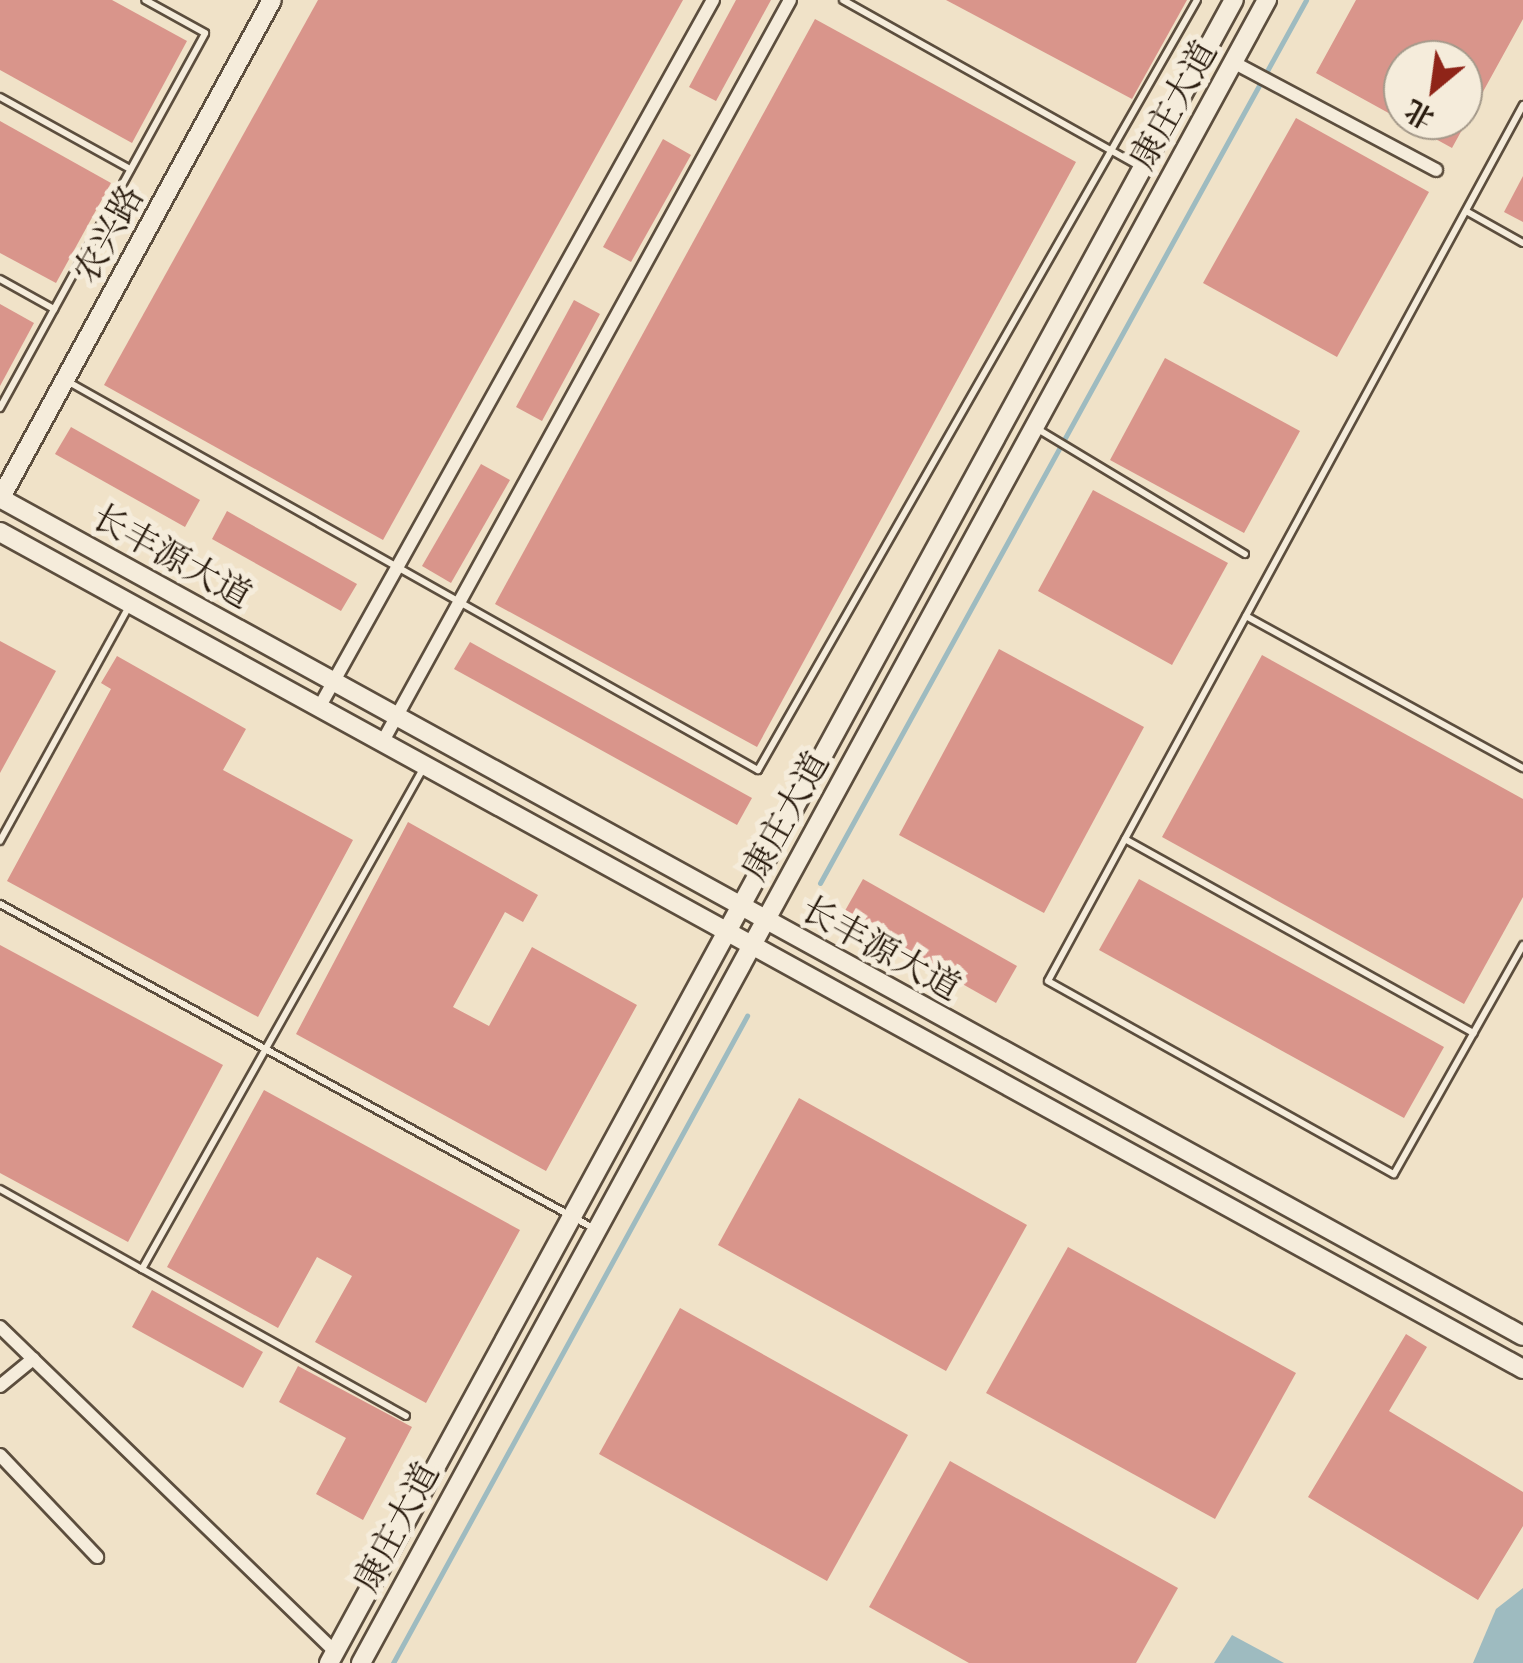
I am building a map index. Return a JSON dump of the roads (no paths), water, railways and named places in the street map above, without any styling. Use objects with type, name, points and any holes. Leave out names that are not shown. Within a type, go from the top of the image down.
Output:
[{"type":"main road","name":"农兴路","points":[[0,498],[272,0]]},
{"type":"main road","name":"康庄大道","points":[[332,1658],[1234,0]]},
{"type":"main road","name":"康庄大道","points":[[360,1663],[593,1228],[1268,0]]},
{"type":"main road","name":"长丰源大道","points":[[0,498],[764,922],[1523,1336]]},
{"type":"main road","name":"长丰源大道","points":[[0,532],[1523,1369]]},
{"type":"street","points":[[320,706],[713,0]]},
{"type":"street","points":[[382,741],[790,0]]},
{"type":"street","points":[[1233,62],[1436,170]]},
{"type":"street","points":[[0,1327],[332,1658]]},
{"type":"street","points":[[0,1386],[34,1359]]},
{"type":"street","points":[[0,1454],[97,1557]]},
{"type":"lane","points":[[0,408],[204,33],[145,0]]},
{"type":"lane","points":[[843,0],[1143,168]]},
{"type":"lane","points":[[65,380],[758,770],[1196,0]]},
{"type":"lane","points":[[0,97],[130,169]]},
{"type":"lane","points":[[1523,105],[1048,981],[1394,1174],[1523,945]]},
{"type":"lane","points":[[1466,211],[1523,243]]},
{"type":"lane","points":[[0,279],[54,308]]},
{"type":"lane","points":[[1034,427],[1245,554]]},
{"type":"lane","points":[[0,840],[131,604]]},
{"type":"lane","points":[[1246,616],[1523,768]]},
{"type":"lane","points":[[142,1269],[426,764]]},
{"type":"lane","points":[[1125,840],[1474,1033]]},
{"type":"lane","points":[[0,904],[593,1228]]},
{"type":"lane","points":[[0,1189],[406,1416]]},
{"type":"water","points":[[1523,1588],[1523,1663],[1473,1663],[1496,1609]]},
{"type":"water","points":[[1232,1635],[1284,1663],[1214,1663]]},
{"type":"waterway","points":[[820,883],[1306,0]]},
{"type":"waterway","points":[[393,1663],[747,1016]]}]
